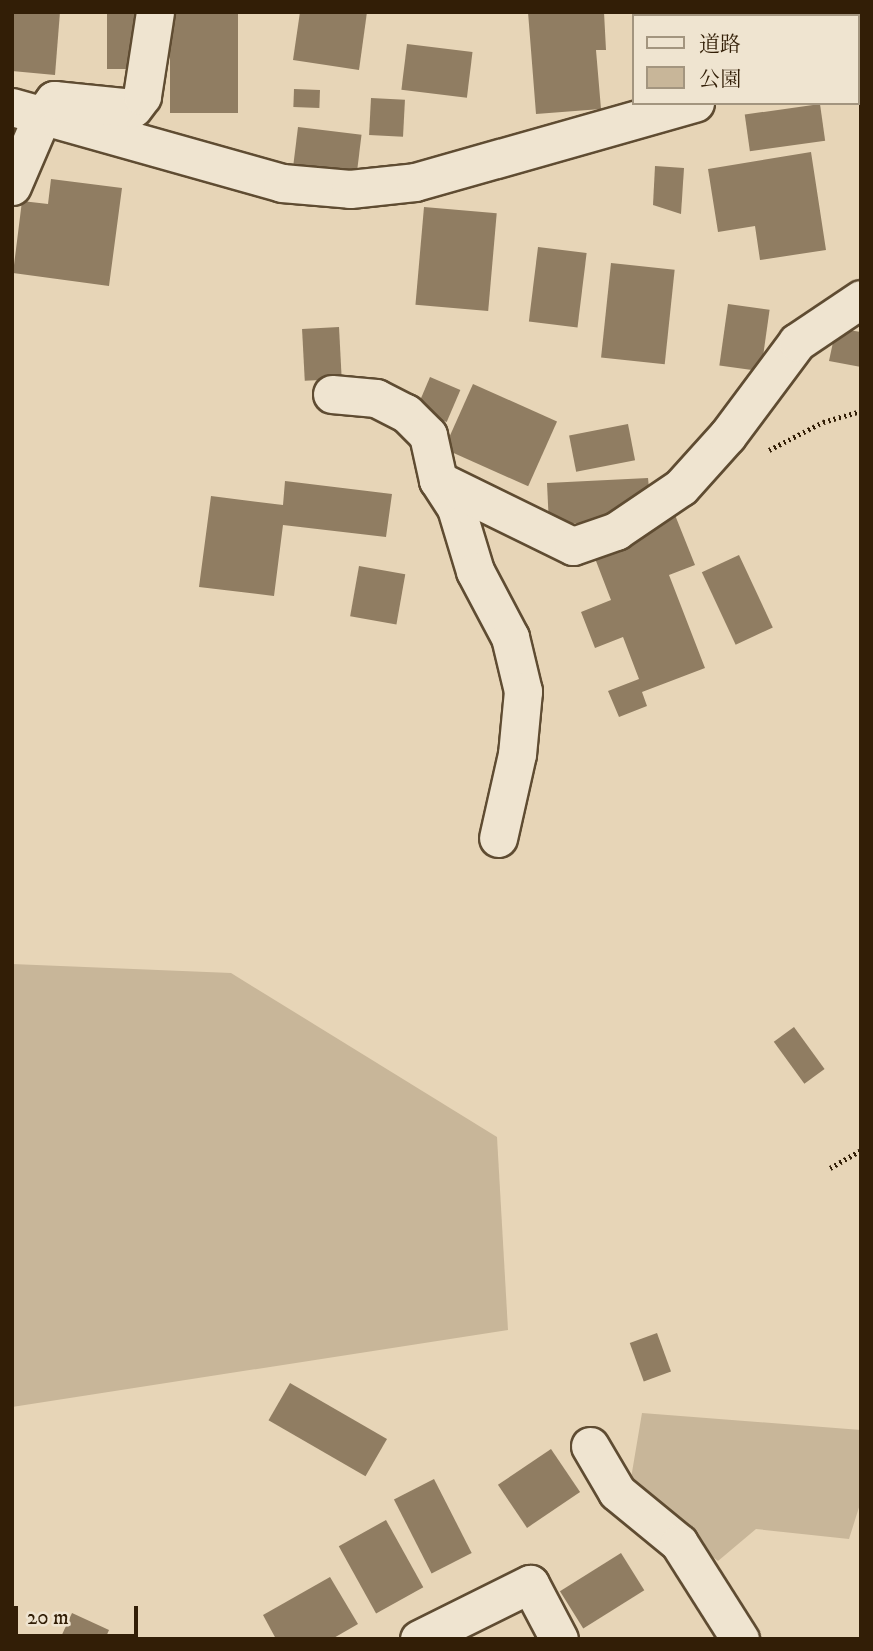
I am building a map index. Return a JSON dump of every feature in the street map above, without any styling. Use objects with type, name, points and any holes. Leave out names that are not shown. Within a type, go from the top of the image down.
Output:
[{"type":"street","points":[[27,111],[54,100],[132,108],[142,96],[155,12]]},
{"type":"street","points":[[27,111],[282,183],[350,189],[415,182],[688,105]]},
{"type":"street","points":[[12,186],[27,111]]},
{"type":"street","points":[[438,480],[573,546],[616,531],[681,487],[727,436],[797,342],[861,299]]},
{"type":"street","points":[[332,394],[376,398],[406,413],[428,435],[438,480],[456,508],[475,571],[510,637],[523,691],[517,754],[498,838]]},
{"type":"street","points":[[590,1446],[617,1492],[679,1544],[740,1639]]},
{"type":"street","points":[[419,1639],[530,1584],[559,1639]]},
{"type":"path","points":[[830,1168],[861,1150]]},
{"type":"green space","points":[[12,964],[231,973],[497,1137],[508,1330],[12,1407]]},
{"type":"green space","points":[[642,1413],[861,1430],[861,1501],[849,1539],[756,1529],[718,1561],[629,1490]]},
{"type":"building","points":[[12,12],[60,12],[55,75],[12,71]]},
{"type":"building","points":[[107,12],[143,12],[143,69],[107,69]]},
{"type":"building","points":[[170,12],[238,12],[238,113],[170,113]]},
{"type":"building","points":[[300,12],[367,12],[359,70],[293,60]]},
{"type":"building","points":[[528,12],[604,12],[606,50],[596,50],[601,109],[536,114]]},
{"type":"building","points":[[676,12],[734,12],[734,14]]},
{"type":"building","points":[[747,12],[790,12],[790,14]]},
{"type":"building","points":[[803,12],[840,12],[840,14]]},
{"type":"building","points":[[407,44],[473,52],[467,98],[401,90]]},
{"type":"building","points":[[294,89],[320,90],[319,108],[293,107]]},
{"type":"building","points":[[371,98],[405,100],[403,137],[369,135]]},
{"type":"building","points":[[820,105],[825,141],[750,151],[745,115]]},
{"type":"building","points":[[298,127],[362,135],[357,175],[293,168]]},
{"type":"building","points":[[811,152],[826,250],[760,260],[755,226],[718,232],[708,169]]},
{"type":"building","points":[[655,166],[684,168],[681,214],[653,205]]},
{"type":"building","points":[[51,179],[122,188],[109,286],[13,273],[22,201],[48,204]]},
{"type":"building","points":[[424,207],[497,213],[488,311],[415,305]]},
{"type":"building","points":[[538,247],[587,253],[577,327],[529,321]]},
{"type":"building","points":[[611,263],[675,270],[665,364],[601,357]]},
{"type":"building","points":[[728,304],[770,310],[761,371],[719,365]]},
{"type":"building","points":[[339,327],[342,379],[305,381],[302,329]]},
{"type":"building","points":[[836,328],[861,332],[861,367],[829,361]]},
{"type":"building","points":[[430,377],[460,390],[447,422],[416,409]]},
{"type":"building","points":[[473,384],[557,421],[528,486],[444,449]]},
{"type":"building","points":[[628,424],[635,460],[576,472],[569,435]]},
{"type":"building","points":[[648,478],[650,499],[610,521],[549,525],[547,483]]},
{"type":"building","points":[[285,481],[392,494],[386,537],[283,525],[274,596],[199,587],[211,496],[283,505]]},
{"type":"building","points":[[675,515],[695,565],[669,575],[705,668],[642,692],[647,706],[619,717],[608,691],[639,679],[623,637],[595,648],[581,612],[611,600],[591,548]]},
{"type":"building","points":[[739,555],[773,628],[736,645],[702,572]]},
{"type":"building","points":[[359,566],[405,574],[396,624],[350,616]]},
{"type":"building","points":[[794,1027],[825,1069],[804,1084],[774,1042]]},
{"type":"building","points":[[657,1333],[671,1372],[644,1381],[630,1343]]},
{"type":"building","points":[[290,1383],[387,1439],[365,1476],[268,1420]]},
{"type":"building","points":[[551,1449],[580,1492],[527,1528],[498,1485]]},
{"type":"building","points":[[434,1479],[472,1553],[432,1573],[394,1499]]},
{"type":"building","points":[[386,1520],[423,1587],[376,1614],[339,1546]]},
{"type":"building","points":[[621,1553],[644,1590],[583,1628],[560,1591]]},
{"type":"building","points":[[330,1577],[358,1624],[332,1639],[276,1639],[263,1615]]},
{"type":"building","points":[[72,1613],[109,1630],[105,1639],[60,1639]]}]
